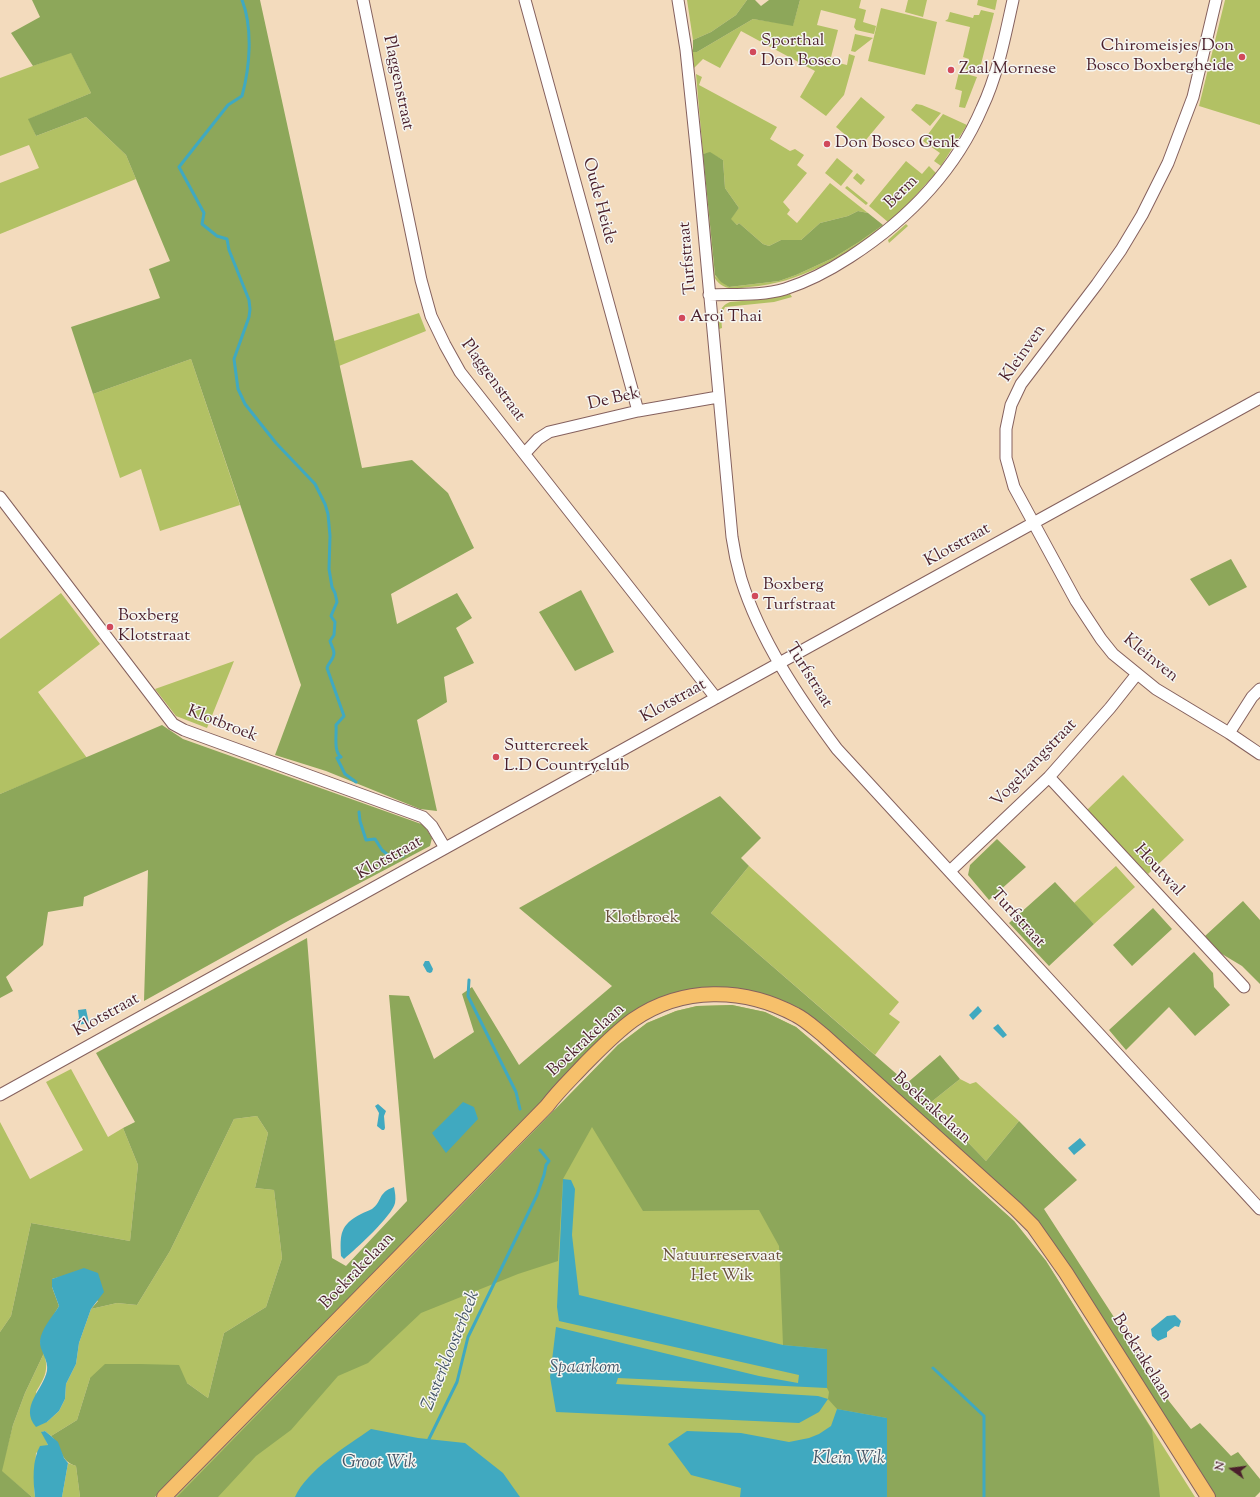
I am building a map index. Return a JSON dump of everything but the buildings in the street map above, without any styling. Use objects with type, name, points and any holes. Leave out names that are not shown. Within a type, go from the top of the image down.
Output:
[{"type":"main road","name":"Boekrakelaan","points":[[164,1497],[547,1106],[599,1049],[632,1020],[661,1004],[693,996],[720,994],[746,996],[773,1004],[798,1016],[823,1035],[1016,1208],[1033,1226],[1066,1273],[1208,1497]]},
{"type":"street","name":"Plaggenstraat","points":[[363,0],[421,280],[431,316],[445,346],[460,372],[526,453],[716,698]]},
{"type":"street","name":"Oude Heide","points":[[525,0],[638,411]]},
{"type":"street","name":"Turfstraat","points":[[678,0],[686,50],[697,156],[732,537],[736,563],[759,626],[811,714],[837,749],[1260,1209]]},
{"type":"street","name":"Berm","points":[[709,295],[770,291],[784,289],[800,283],[834,267],[865,247],[912,209],[943,174],[971,131],[983,107],[994,77],[1013,0]]},
{"type":"street","name":"Kleinven","points":[[1216,0],[1192,97],[1168,163],[1121,250],[1021,384],[1011,405],[1006,429],[1006,458],[1014,487],[1076,601],[1101,639],[1113,654],[1156,689],[1229,733],[1260,754]]},
{"type":"street","name":"De Bek","points":[[526,453],[538,440],[549,432],[638,411],[718,397]]},
{"type":"street","name":"Klotstraat","points":[[0,1095],[1260,398]]},
{"type":"street","name":"Klotbroek","points":[[0,497],[173,724],[191,733],[423,817],[432,826],[445,848]]},
{"type":"street","name":"Vogelzangstraat","points":[[950,871],[1049,777],[1110,708],[1137,674]]},
{"type":"street","points":[[1229,733],[1252,697],[1260,689]]},
{"type":"street","name":"Houtwal","points":[[1049,777],[1244,987]]},
{"type":"green space","points":[[32,0],[260,0],[362,468],[412,460],[448,493],[474,548],[391,594],[397,624],[457,593],[472,618],[456,628],[474,663],[444,677],[447,702],[417,720],[437,811],[420,809],[326,771],[275,755],[301,685],[191,359],[93,394],[71,327],[160,298],[149,269],[170,261],[126,155],[86,117],[36,136],[28,119],[91,93],[71,53],[33,66],[11,33],[40,17]]},
{"type":"green space","points":[[687,0],[747,0],[736,15],[711,32],[693,40]]},
{"type":"green space","points":[[747,0],[755,0],[761,6],[769,0],[800,0],[793,26],[753,19],[697,52],[693,52],[693,40],[711,32],[736,15]]},
{"type":"green space","points":[[800,0],[861,0],[859,8],[866,10],[863,22],[876,26],[874,34],[856,30],[854,27],[856,19],[821,10],[817,25],[838,30],[830,61],[847,65],[849,54],[855,56],[844,95],[826,116],[800,97],[815,71],[741,31],[720,68],[703,59],[694,68],[693,49],[694,52],[697,52],[753,19],[793,25]]},
{"type":"green space","points":[[908,0],[927,0],[923,17],[905,12]]},
{"type":"green space","points":[[978,0],[997,0],[995,10],[977,5]]},
{"type":"green space","points":[[1225,0],[1260,0],[1260,125],[1199,106]]},
{"type":"green space","points":[[881,8],[937,22],[925,75],[868,61]]},
{"type":"green space","points":[[981,10],[994,13],[979,72],[965,69],[964,67],[965,64],[968,64],[969,59],[963,57],[970,27],[945,21],[948,19],[950,12],[973,18],[974,15],[979,15]]},
{"type":"green space","points":[[855,34],[873,38],[855,52],[851,51]]},
{"type":"green space","points":[[71,52],[91,93],[29,119],[36,136],[86,117],[126,155],[136,179],[0,234],[0,183],[39,168],[29,145],[0,156],[0,78]]},
{"type":"green space","points":[[959,72],[977,77],[965,108],[959,107],[962,91],[955,89]]},
{"type":"green space","points":[[696,74],[702,77],[699,85],[777,127],[770,139],[790,151],[795,149],[804,155],[797,165],[807,173],[783,202],[790,210],[787,214],[797,223],[830,183],[868,213],[858,211],[848,216],[820,223],[801,240],[781,240],[769,246],[763,244],[739,223],[737,225],[730,219],[739,208],[725,188],[723,160],[710,153],[703,154]]},
{"type":"green space","points":[[861,97],[885,117],[860,147],[836,127]]},
{"type":"green space","points":[[916,104],[941,113],[930,126],[911,110]]},
{"type":"green space","points":[[943,114],[967,125],[941,166],[934,161],[940,153],[923,141]]},
{"type":"green space","points":[[710,152],[723,160],[725,188],[739,208],[731,219],[737,225],[739,223],[763,244],[769,246],[781,240],[801,240],[820,223],[848,216],[858,211],[868,213],[883,225],[833,258],[796,275],[779,281],[729,287],[721,282],[715,275],[703,154]]},
{"type":"green space","points":[[837,158],[853,171],[841,186],[825,173]]},
{"type":"green space","points":[[906,161],[922,174],[929,166],[936,173],[906,206],[888,222],[869,206]]},
{"type":"green space","points":[[857,173],[865,180],[861,185],[853,178]]},
{"type":"green space","points":[[847,186],[868,203],[866,205],[845,188]]},
{"type":"green space","points":[[706,198],[715,276],[729,287],[779,281],[796,275],[833,258],[883,225],[884,226],[837,258],[804,274],[768,285],[729,288],[721,285],[714,277]]},
{"type":"green space","points":[[906,224],[908,226],[889,243],[888,240]]},
{"type":"green space","points":[[790,294],[792,297],[774,302],[725,307],[721,316],[722,328],[719,329],[721,310],[730,302],[766,299]]},
{"type":"green space","points":[[419,313],[426,331],[339,366],[334,341]]},
{"type":"green space","points":[[191,359],[240,505],[160,531],[141,469],[120,478],[93,394]]},
{"type":"green space","points":[[1231,559],[1247,587],[1209,606],[1190,579]]},
{"type":"green space","points":[[581,590],[614,652],[575,671],[539,612]]},
{"type":"green space","points":[[61,593],[100,644],[38,692],[87,758],[0,794],[0,639]]},
{"type":"green space","points":[[234,661],[207,728],[176,716],[155,689]]},
{"type":"green space","points":[[162,725],[183,739],[424,825],[432,838],[430,846],[288,921],[144,1001],[148,870],[84,897],[83,906],[48,912],[43,945],[6,977],[13,991],[0,998],[0,794]]},
{"type":"green space","points":[[1123,775],[1184,840],[1148,874],[1087,810]]},
{"type":"green space","name":"Klotbroek","points":[[720,796],[761,838],[741,858],[749,866],[711,913],[907,1083],[940,1055],[960,1079],[930,1103],[986,1161],[1019,1121],[1077,1180],[1044,1209],[1165,1396],[1191,1429],[1200,1423],[1231,1456],[1238,1452],[1260,1479],[1260,1492],[1255,1497],[1214,1497],[1050,1239],[818,1024],[714,989],[619,1024],[468,1176],[155,1497],[80,1497],[76,1466],[66,1460],[55,1440],[51,1436],[77,1420],[90,1378],[105,1364],[179,1365],[187,1383],[208,1398],[224,1333],[266,1307],[282,1258],[274,1190],[255,1188],[268,1133],[257,1116],[234,1119],[170,1251],[137,1305],[117,1303],[91,1309],[98,1301],[63,1276],[52,1279],[52,1287],[59,1306],[47,1326],[40,1342],[44,1353],[25,1393],[13,1425],[2,1471],[32,1497],[0,1497],[0,1332],[11,1316],[31,1223],[130,1241],[138,1165],[123,1128],[135,1122],[96,1053],[307,938],[332,1258],[346,1266],[407,1201],[389,995],[409,996],[434,1059],[474,1032],[462,994],[472,987],[519,1065],[612,986],[519,908]]},
{"type":"green space","points":[[997,839],[1026,867],[989,900],[968,875],[970,865]]},
{"type":"green space","points":[[749,866],[899,1002],[889,1014],[900,1022],[875,1055],[711,913]]},
{"type":"green space","points":[[1116,866],[1135,887],[1094,924],[1074,903]]},
{"type":"green space","points":[[1055,882],[1094,924],[1049,966],[1009,923]]},
{"type":"green space","points":[[1243,901],[1260,920],[1260,984],[1242,966],[1217,951],[1205,936]]},
{"type":"green space","points":[[1153,908],[1172,929],[1132,966],[1113,945]]},
{"type":"green space","points":[[1194,952],[1213,973],[1214,987],[1230,1005],[1195,1036],[1169,1007],[1126,1050],[1109,1030]]},
{"type":"green space","name":"Natuurreservaat Het Wik","points":[[732,1005],[765,1012],[796,1027],[1014,1221],[1046,1261],[1195,1497],[175,1497],[618,1045],[647,1023],[676,1011],[697,1006]]},
{"type":"green space","points":[[732,1005],[765,1012],[796,1027],[1014,1221],[1046,1261],[1152,1430],[1160,1497],[887,1497],[887,1418],[837,1409],[828,1399],[827,1349],[783,1345],[779,1246],[759,1210],[643,1211],[592,1127],[563,1179],[558,1261],[518,1274],[421,1313],[368,1363],[338,1376],[291,1430],[256,1456],[218,1497],[177,1497],[618,1045],[647,1023],[676,1011],[697,1006]]},
{"type":"green space","points":[[71,1069],[108,1137],[123,1128],[138,1165],[130,1241],[31,1223],[11,1316],[0,1332],[0,1122],[30,1179],[83,1150],[46,1082]]},
{"type":"green space","points":[[960,1079],[970,1084],[976,1082],[1019,1121],[986,1161],[930,1103]]},
{"type":"green space","points":[[257,1116],[268,1133],[255,1188],[274,1190],[282,1258],[266,1307],[224,1333],[208,1398],[187,1383],[90,1378],[77,1420],[51,1436],[45,1431],[42,1432],[48,1445],[36,1453],[34,1488],[35,1497],[32,1497],[1,1471],[13,1425],[25,1393],[44,1353],[46,1369],[42,1382],[36,1392],[47,1422],[59,1411],[65,1399],[66,1384],[76,1364],[79,1343],[91,1309],[117,1303],[137,1305],[170,1251],[234,1119]]},
{"type":"green space","points":[[68,1463],[76,1466],[80,1497],[62,1497]]},
{"type":"water","points":[[425,961],[429,961],[433,969],[432,972],[427,972],[423,965]]},
{"type":"water","points":[[978,1006],[982,1011],[973,1020],[969,1015]]},
{"type":"water","points":[[86,1009],[89,1023],[78,1025],[78,1010]]},
{"type":"water","points":[[998,1024],[1007,1035],[1003,1038],[993,1028]]},
{"type":"water","points":[[463,1102],[474,1107],[478,1119],[446,1153],[432,1133]]},
{"type":"water","points":[[378,1104],[386,1111],[384,1116],[384,1130],[377,1126],[379,1113],[375,1106]]},
{"type":"water","points":[[1080,1138],[1086,1145],[1074,1155],[1068,1148]]},
{"type":"water","name":"Spaarkom","points":[[563,1179],[571,1180],[575,1189],[572,1235],[579,1295],[783,1345],[827,1349],[827,1388],[618,1378],[616,1384],[818,1396],[828,1399],[819,1412],[799,1423],[556,1412],[550,1377],[556,1327],[759,1376],[798,1383],[799,1375],[559,1321],[557,1307]]},
{"type":"water","points":[[394,1187],[395,1203],[392,1209],[373,1232],[344,1259],[341,1256],[341,1236],[345,1226],[354,1218],[372,1209],[378,1203],[382,1194]]},
{"type":"water","points":[[84,1268],[98,1273],[104,1292],[91,1309],[79,1343],[76,1364],[66,1384],[65,1399],[59,1411],[47,1422],[36,1427],[31,1420],[31,1406],[47,1371],[40,1341],[45,1327],[59,1306],[52,1287],[52,1279]]},
{"type":"water","points":[[1175,1315],[1181,1321],[1179,1327],[1175,1326],[1167,1332],[1167,1337],[1158,1341],[1152,1336],[1151,1329],[1167,1316]]},
{"type":"water","name":"Klein Wik","points":[[837,1409],[887,1418],[887,1497],[740,1497],[741,1488],[691,1475],[668,1444],[687,1431],[741,1433],[789,1442],[809,1438],[819,1434],[831,1426]]},
{"type":"water","name":"Groot Wik","points":[[371,1429],[418,1438],[465,1443],[503,1473],[520,1497],[295,1497],[309,1477],[328,1459]]},
{"type":"water","points":[[45,1431],[58,1442],[64,1458],[68,1463],[62,1497],[35,1497],[34,1464],[40,1446],[48,1445],[41,1432]]},
{"type":"waterway","name":"Zusterkloosterbeek","points":[[242,0],[248,23],[249,35],[247,73],[242,96],[228,105],[179,167],[204,213],[202,224],[217,236],[227,239],[229,250],[249,300],[249,317],[234,359],[238,389],[245,404],[276,443],[315,484],[325,504],[328,514],[330,536],[329,569],[332,587],[337,602],[331,616],[335,622],[334,635],[330,641],[334,650],[334,655],[327,668],[344,716],[336,725],[336,747],[341,757],[337,758],[345,774],[356,782]]},
{"type":"waterway","name":"Zusterkloosterbeek","points":[[359,812],[360,821],[366,840],[375,839],[382,850],[388,855],[396,851],[403,856]]},
{"type":"waterway","name":"Zusterkloosterbeek","points":[[469,980],[468,996],[516,1092],[520,1109]]},
{"type":"waterway","name":"Zusterkloosterbeek","points":[[427,1443],[457,1382],[468,1337],[537,1195],[546,1165],[549,1161],[540,1150]]},
{"type":"waterway","points":[[933,1368],[984,1416],[984,1497]]},
{"type":"place","name":"Sporthal Don Bosco","points":[[753,52]]},
{"type":"place","name":"Chiromeisjes Don Bosco Boxbergheide","points":[[1242,57]]},
{"type":"place","name":"Zaal Mornese","points":[[951,70]]},
{"type":"place","name":"Don Bosco Genk","points":[[827,144]]},
{"type":"place","name":"Aroi Thai","points":[[682,318]]},
{"type":"place","name":"Boxberg Turfstraat","points":[[755,596]]},
{"type":"place","name":"Boxberg Klotstraat","points":[[110,627]]},
{"type":"place","name":"Suttercreek L.D Countryclub","points":[[496,757]]}]
